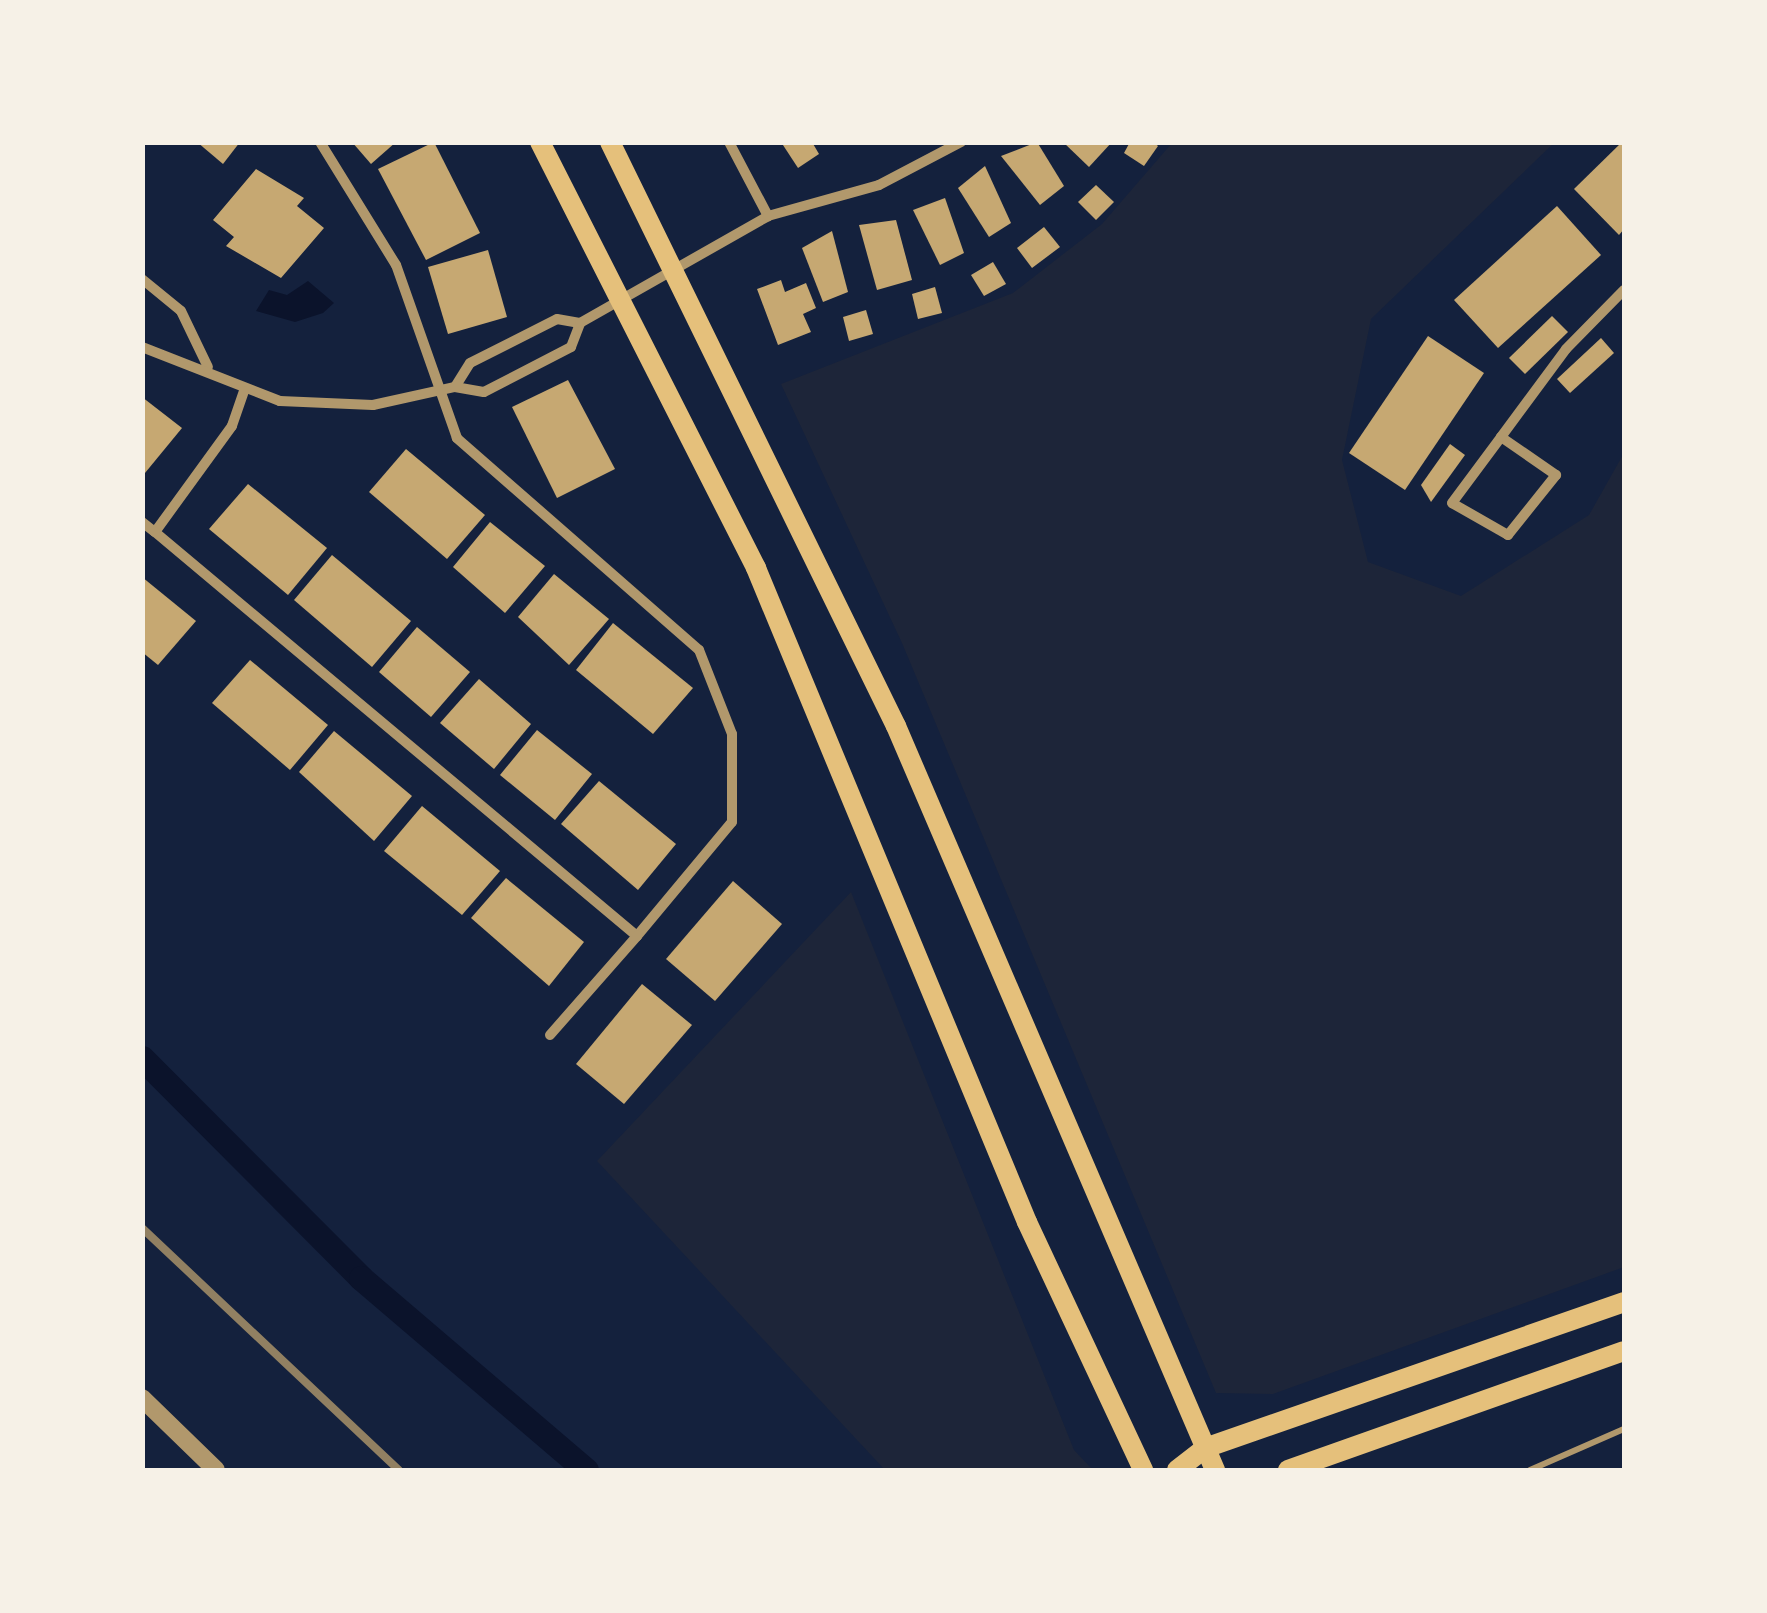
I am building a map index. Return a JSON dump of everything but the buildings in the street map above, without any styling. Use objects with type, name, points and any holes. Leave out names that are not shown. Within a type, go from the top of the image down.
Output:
[{"type":"main road","points":[[540,142],[756,568],[1027,1222],[1143,1470]]},
{"type":"main road","points":[[610,142],[896,726],[1214,1470]]},
{"type":"main road","points":[[1177,1470],[1205,1448],[1624,1302]]},
{"type":"main road","points":[[1288,1470],[1624,1351]]},
{"type":"street","points":[[320,142],[374,217],[457,438],[699,650],[732,734],[732,822],[550,1036]]},
{"type":"street","points":[[729,142],[768,216]]},
{"type":"street","points":[[455,387],[470,362],[557,319],[580,322],[768,216],[879,185],[961,142]]},
{"type":"street","points":[[142,278],[181,311],[208,367]]},
{"type":"street","points":[[1501,437],[1556,475],[1508,535],[1452,503],[1501,437],[1624,290]]},
{"type":"street","points":[[142,347],[208,367],[244,391],[372,405],[455,387],[484,392],[572,347],[580,322]]},
{"type":"street","points":[[155,532],[232,426],[244,391]]},
{"type":"street","points":[[142,522],[637,936]]},
{"type":"street","points":[[142,1398],[216,1470]]},
{"type":"lane","points":[[1530,1470],[1624,1429]]},
{"type":"shaded area","points":[[1172,143],[1554,143],[1371,319],[1342,460],[1368,562],[1461,596],[1589,515],[1624,453],[1624,1267],[1273,1394],[1216,1393],[902,643],[781,384],[1013,293],[1102,224]]},
{"type":"shaded area","points":[[308,281],[334,303],[323,313],[295,322],[256,311],[269,290],[287,295]]},
{"type":"shaded area","points":[[851,892],[1074,1450],[1093,1470],[885,1470],[597,1161]]},
{"type":"waterway","points":[[142,1058],[361,1278],[586,1470]]},
{"type":"railway","points":[[142,1228],[399,1470]]}]
